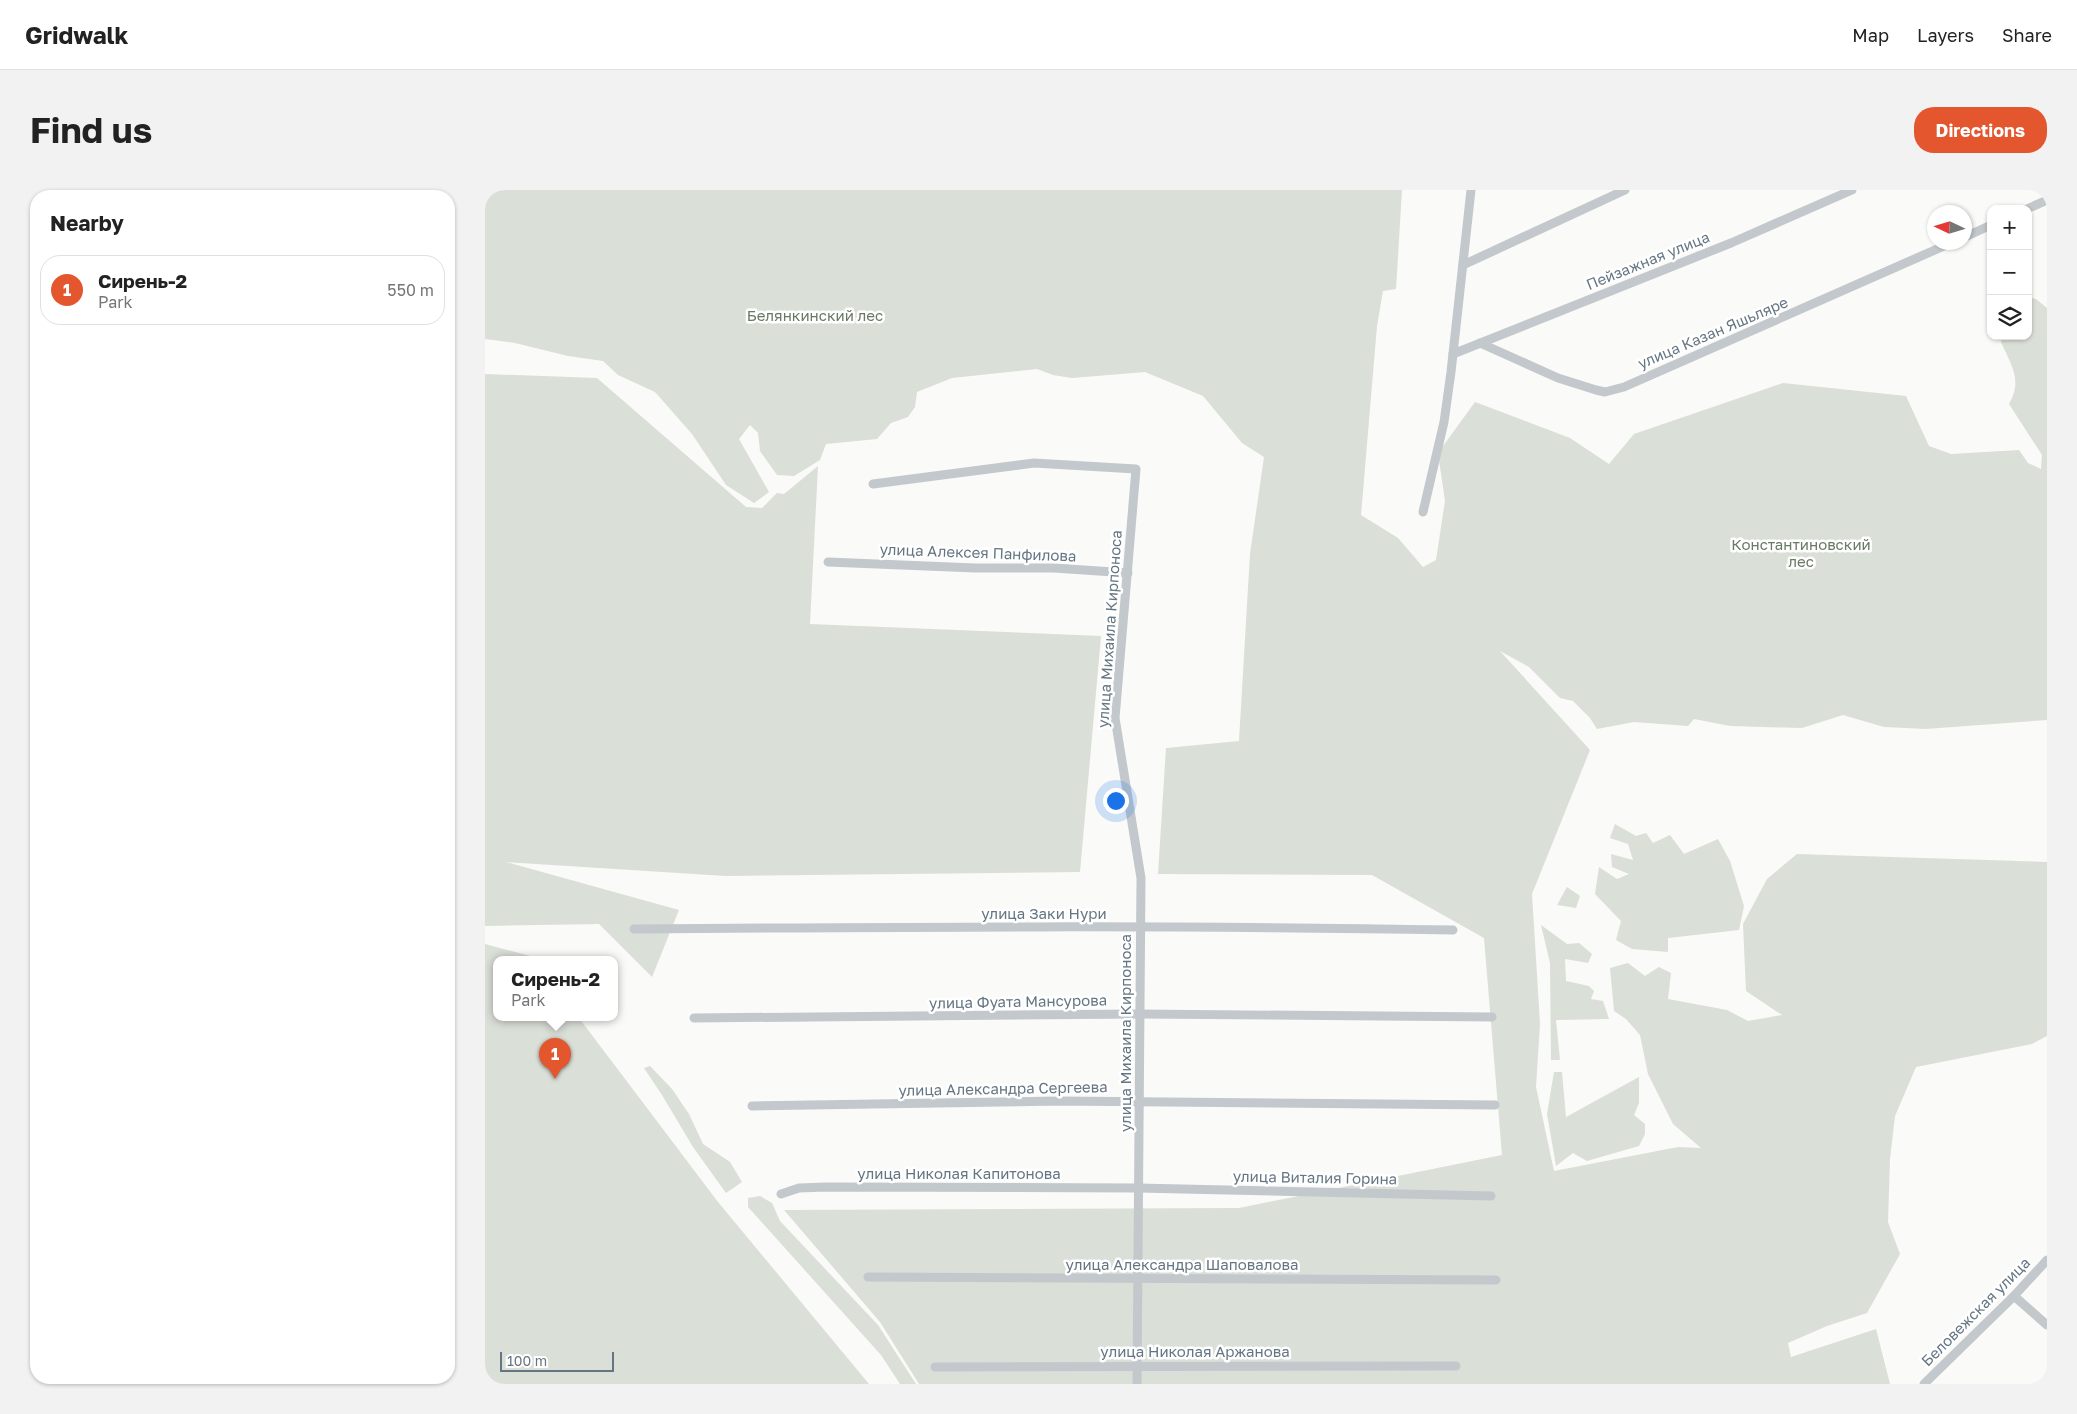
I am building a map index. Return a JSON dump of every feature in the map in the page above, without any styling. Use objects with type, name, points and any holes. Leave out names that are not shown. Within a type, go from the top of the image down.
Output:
[{"type":"street","points":[[1423,512],[1444,422],[1471,190]]},
{"type":"street","points":[[1463,265],[1625,190]]},
{"type":"street","name":"Пейзажная улица","points":[[1453,354],[1731,242],[1852,190]]},
{"type":"street","points":[[2032,207],[2047,200]]},
{"type":"street","points":[[1972,234],[1987,227]]},
{"type":"street","name":"улица Казан Яшьляре","points":[[1480,343],[1558,378],[1605,392],[1624,387],[1935,250]]},
{"type":"street","name":"улица Михаила Кирпоноса","points":[[873,484],[1034,463],[1136,469],[1115,718],[1141,878],[1137,1384]]},
{"type":"street","name":"улица Алексея Панфилова","points":[[828,562],[975,568],[1055,568],[1128,573]]},
{"type":"street","name":"улица Заки Нури","points":[[634,929],[1313,927],[1453,930]]},
{"type":"street","name":"улица Фуата Мансурова","points":[[694,1018],[1141,1014],[1492,1017]]},
{"type":"street","name":"улица Александра Сергеева","points":[[751,1106],[1140,1101],[1495,1105]]},
{"type":"street","name":"улица Николая Капитонова","points":[[781,1194],[799,1188],[826,1187],[1138,1188]]},
{"type":"street","name":"улица Виталия Горина","points":[[1138,1188],[1491,1196]]},
{"type":"street","name":"Беловежская улица","points":[[1924,1384],[2014,1296],[2047,1260]]},
{"type":"street","name":"улица Александра Шаповалова","points":[[868,1277],[1496,1280]]},
{"type":"street","points":[[2014,1296],[2047,1325]]},
{"type":"street","name":"улица Николая Аржанова","points":[[935,1367],[1456,1366]]},
{"type":"green space","points":[[485,190],[1402,190],[1396,289],[1383,291],[1377,326],[1361,515],[1398,538],[1423,567],[1436,560],[1445,501],[1438,453],[1475,402],[1570,438],[1609,464],[1634,434],[1783,383],[1906,396],[1929,446],[1951,454],[2019,450],[2028,463],[2041,469],[2042,455],[2009,404],[2015,387],[2015,380],[2012,365],[2001,342],[2001,340],[2032,340],[2032,298],[2036,299],[2047,308],[2047,720],[1926,729],[1884,727],[1843,715],[1802,728],[1730,726],[1694,719],[1688,726],[1634,722],[1597,729],[1590,718],[1573,701],[1560,698],[1529,667],[1500,651],[1590,750],[1532,894],[1540,1024],[1536,1087],[1554,1171],[1678,1147],[1701,1148],[1673,1124],[1648,1074],[1640,1035],[1626,1019],[1614,1011],[1610,968],[1628,963],[1645,976],[1659,967],[1671,973],[1668,999],[1727,1010],[1748,1021],[1782,1015],[1746,991],[1743,924],[1767,879],[1797,854],[2047,862],[2047,1036],[2032,1044],[1916,1067],[1895,1116],[1890,1159],[1888,1222],[1900,1254],[1867,1313],[1827,1326],[1788,1343],[1791,1357],[1876,1329],[1890,1384],[919,1384],[880,1322],[784,1210],[1239,1208],[1502,1155],[1484,938],[1372,875],[1158,874],[1166,748],[1239,741],[1250,554],[1264,457],[1242,443],[1203,396],[1145,372],[1072,378],[1053,375],[1037,369],[952,378],[917,392],[915,407],[908,417],[891,423],[877,439],[826,444],[820,460],[794,476],[777,475],[760,451],[758,433],[750,425],[739,439],[769,492],[754,503],[726,485],[692,434],[655,392],[618,375],[603,361],[568,356],[515,343],[485,339]]},
{"type":"green space","points":[[485,374],[597,378],[746,507],[762,508],[777,493],[784,494],[818,466],[810,624],[1101,636],[1080,872],[726,876],[506,862],[679,910],[652,977],[599,924],[485,926]]},
{"type":"green space","points":[[1615,824],[1636,836],[1646,833],[1653,843],[1670,835],[1684,854],[1718,839],[1730,861],[1744,906],[1739,930],[1668,938],[1668,952],[1632,949],[1616,940],[1621,921],[1595,894],[1599,867],[1617,879],[1629,874],[1612,867],[1611,854],[1633,860],[1628,844],[1610,838]]},
{"type":"green space","points":[[1567,887],[1580,896],[1576,908],[1557,905]]},
{"type":"green space","points":[[1541,925],[1567,944],[1579,943],[1592,954],[1588,963],[1565,959],[1566,981],[1589,986],[1594,991],[1591,999],[1603,1001],[1609,1019],[1556,1020],[1560,1060],[1551,1060],[1550,963]]},
{"type":"green space","points":[[485,944],[530,956],[493,956],[493,1021],[581,1021],[718,1202],[869,1384],[485,1384]]},
{"type":"green space","points":[[650,1066],[672,1089],[689,1114],[703,1144],[730,1162],[742,1182],[726,1193],[693,1147],[644,1068]]},
{"type":"green space","points":[[1554,1072],[1562,1072],[1566,1117],[1639,1077],[1639,1103],[1634,1115],[1645,1124],[1645,1134],[1639,1146],[1587,1161],[1573,1153],[1556,1166],[1547,1114]]},
{"type":"green space","points":[[760,1196],[772,1203],[780,1221],[878,1325],[916,1384],[900,1384],[881,1355],[748,1207],[748,1198]]},
{"type":"place","name":"Сирень-2","points":[[555,1079]]},
{"type":"park label","name":"Белянкинский лес","points":[[815,316]]},
{"type":"park label","name":"Константиновский лес","points":[[1801,554]]}]
